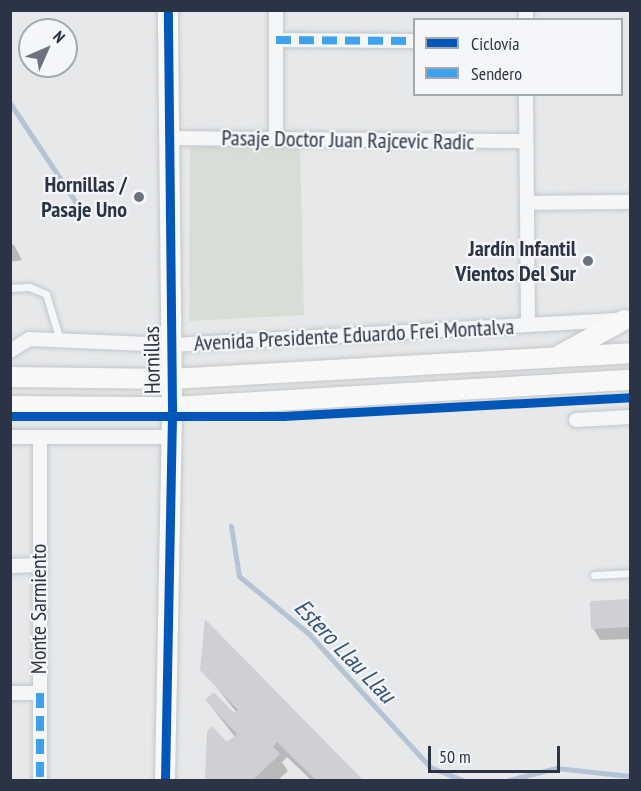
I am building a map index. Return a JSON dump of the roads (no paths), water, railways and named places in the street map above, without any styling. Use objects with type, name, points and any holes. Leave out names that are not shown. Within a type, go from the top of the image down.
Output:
[{"type":"main road","name":"Hornillas","points":[[165,780],[172,407],[168,10]]},
{"type":"main road","points":[[554,358],[627,320]]},
{"type":"main road","name":"Avenida Presidente Eduardo Frei Montalva","points":[[10,377],[171,379],[630,353]]},
{"type":"main road","points":[[10,406],[172,407],[630,380]]},
{"type":"street","points":[[276,10],[276,138]]},
{"type":"street","points":[[276,40],[413,41]]},
{"type":"street","points":[[526,96],[528,326]]},
{"type":"street","name":"Pasaje Doctor Juan Rajcevic Radic","points":[[170,138],[526,141]]},
{"type":"street","points":[[527,204],[630,202]]},
{"type":"street","name":"Avenida Presidente Eduardo Frei Montalva","points":[[10,351],[29,339],[171,345],[627,320]]},
{"type":"street","points":[[576,420],[630,417]]},
{"type":"street","points":[[10,437],[171,437]]},
{"type":"street","name":"Monte Sarmiento","points":[[40,437],[38,565],[40,780]]},
{"type":"street","points":[[10,566],[38,565]]},
{"type":"street","points":[[10,693],[40,693]]},
{"type":"lane","points":[[10,288],[46,294],[60,340]]},
{"type":"lane","points":[[594,575],[630,573]]},
{"type":"waterway","name":"Estero Llau Llau","points":[[10,103],[85,216]]},
{"type":"waterway","name":"Estero Llau Llau","points":[[231,526],[239,576],[309,634],[430,767],[463,780]]},
{"type":"waterway","name":"Estero Llau Llau","points":[[509,780],[556,768],[630,776]]},
{"type":"place","name":"Hornillas / Pasaje Uno","points":[[139,197]]},
{"type":"place","name":"Jardín Infantil Vientos Del Sur","points":[[588,261]]}]
